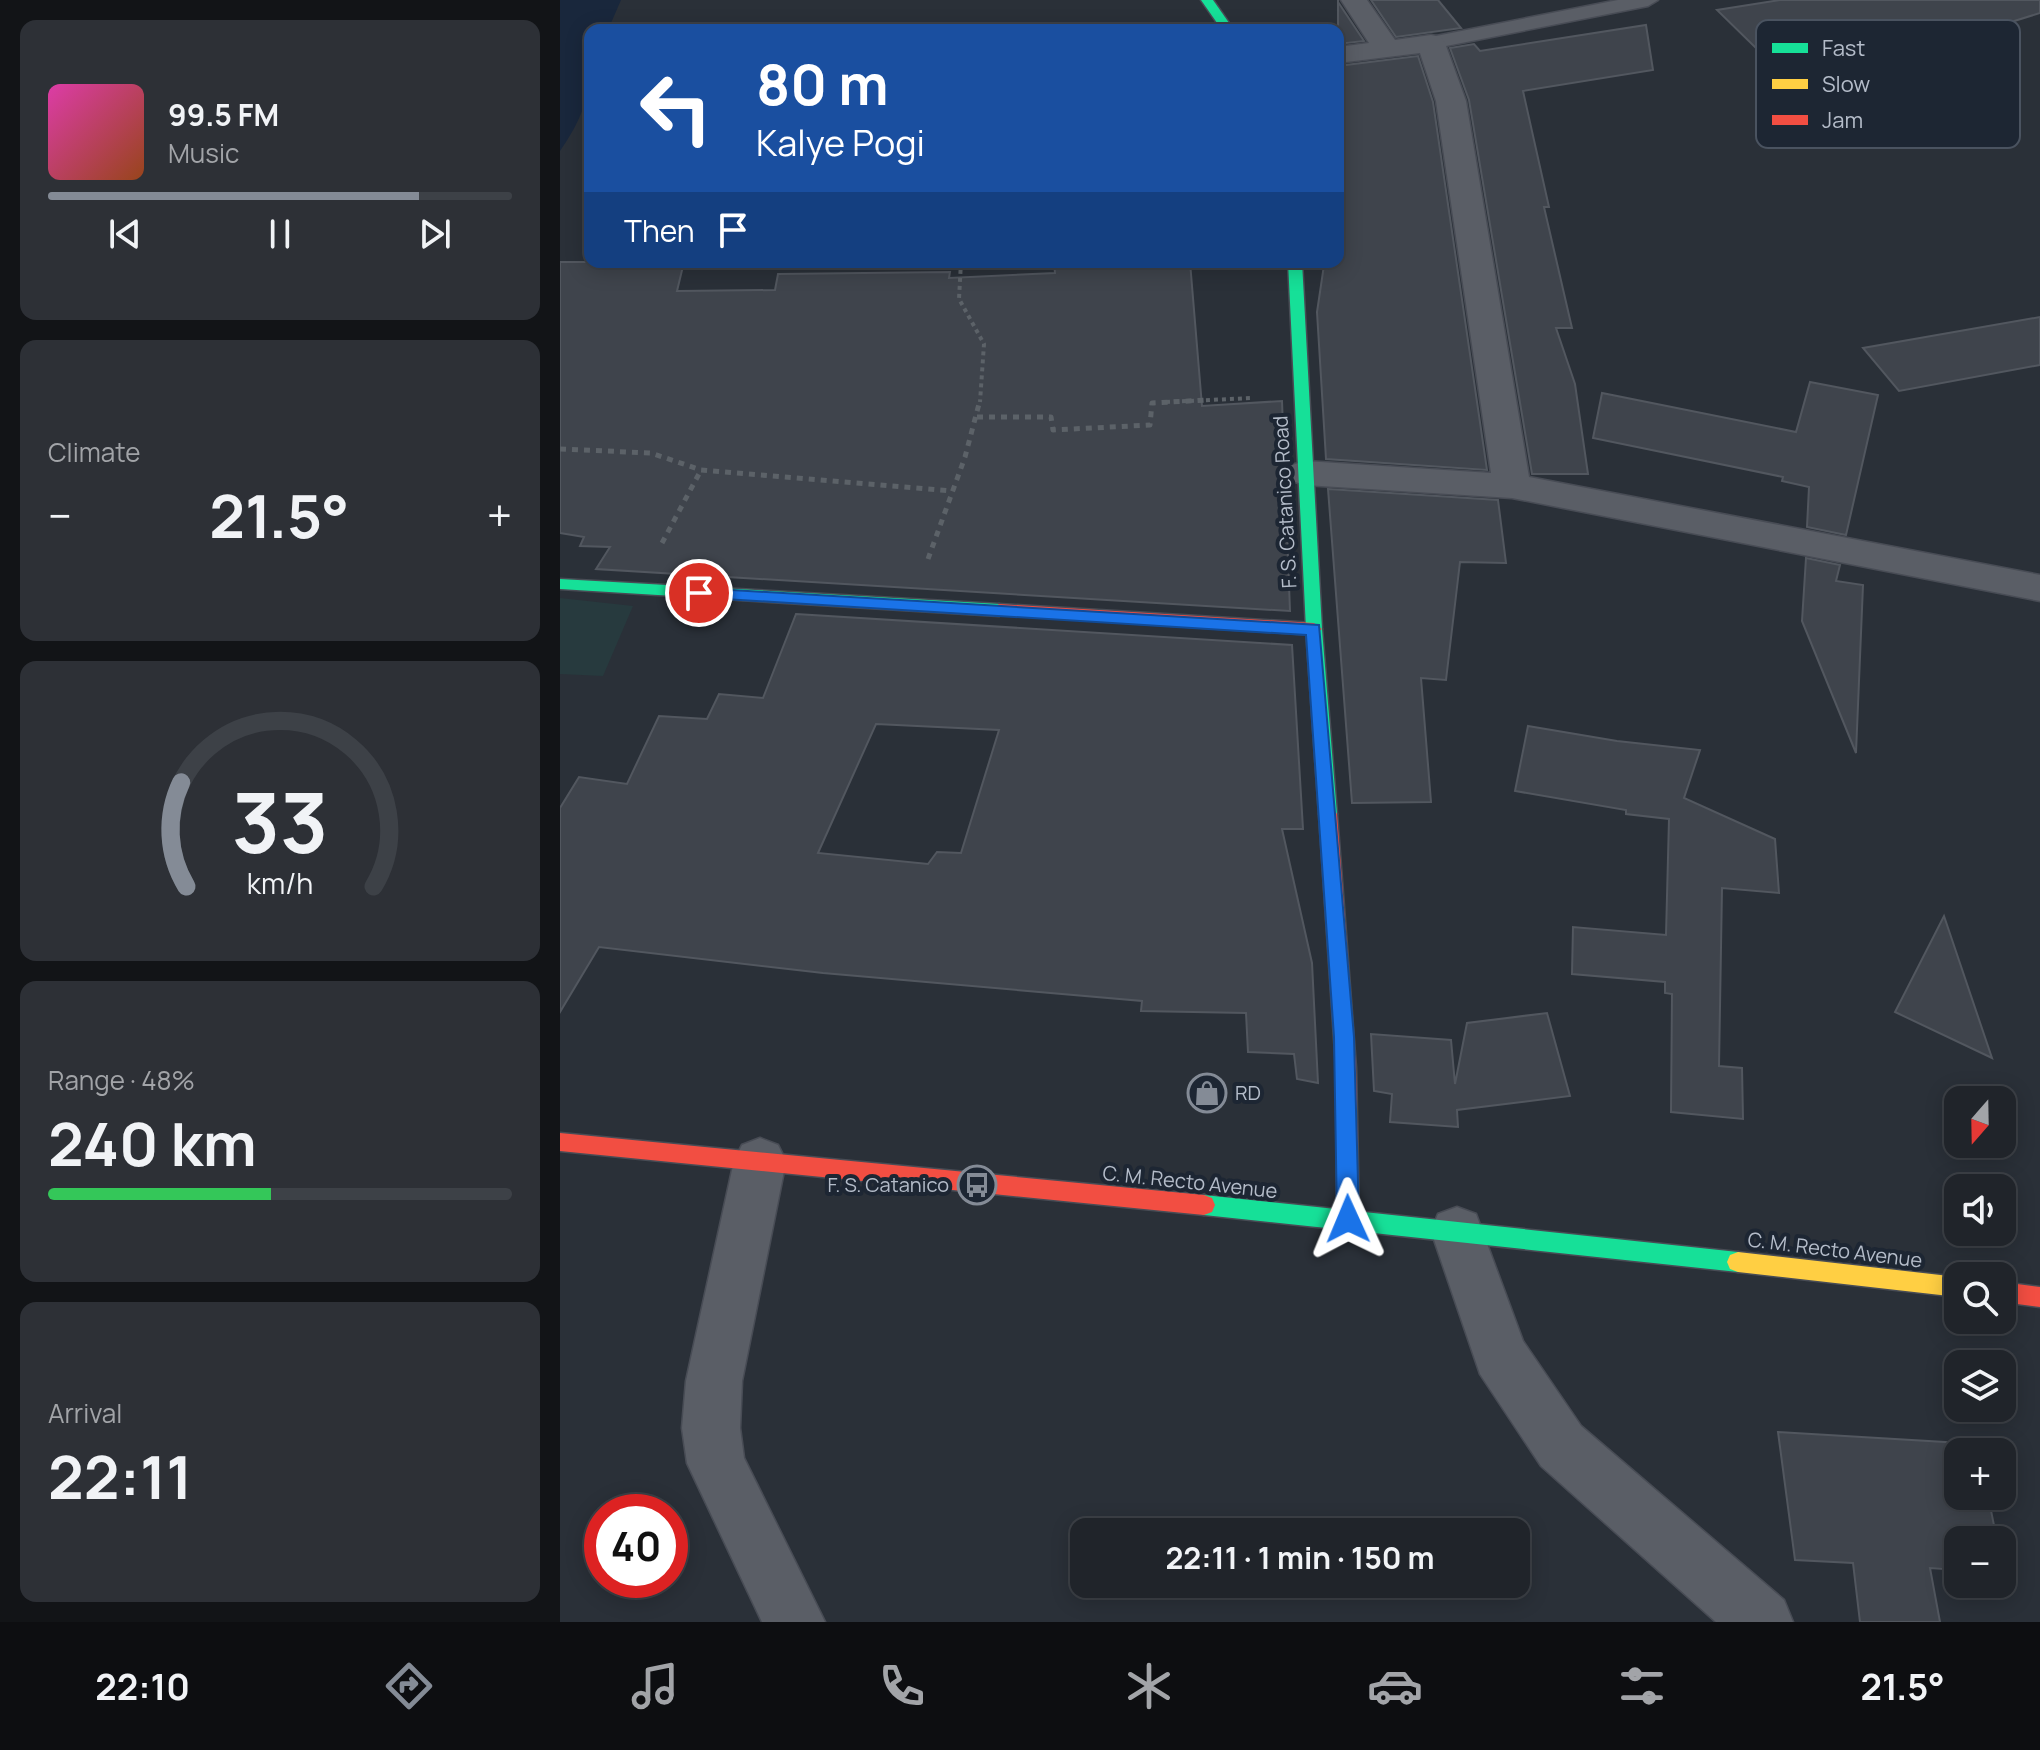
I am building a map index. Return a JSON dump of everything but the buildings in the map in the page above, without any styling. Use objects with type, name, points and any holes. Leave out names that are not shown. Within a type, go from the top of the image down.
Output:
[{"type":"main road","points":[[1207,0],[1224,24]]},
{"type":"main road","name":"F. S. Catanico Road","points":[[1295,268],[1314,629],[1344,1037],[1348,1219]]},
{"type":"main road","points":[[560,584],[1314,629]]},
{"type":"main road","name":"C. M. Recto Avenue","points":[[560,1142],[1348,1219],[1944,1285]]},
{"type":"main road","points":[[2016,1294],[2040,1297]]},
{"type":"street","points":[[1354,0],[1387,49]]},
{"type":"street","points":[[1344,54],[1431,43],[1451,101],[1512,486]]},
{"type":"street","points":[[1305,473],[1512,486],[2040,588]]},
{"type":"street","points":[[760,1161],[714,1381],[711,1428],[716,1463],[794,1622]]},
{"type":"street","points":[[1457,1231],[1500,1355],[1561,1446],[1762,1622]]},
{"type":"lane","points":[[1431,43],[1648,0]]},
{"type":"path","points":[[913,606],[977,417],[985,350],[983,334],[960,303],[957,286],[960,268]]},
{"type":"path","points":[[977,417],[1051,417],[1053,430],[1150,425],[1152,403],[1301,396]]},
{"type":"path","points":[[560,449],[651,453],[701,470],[951,491]]},
{"type":"path","points":[[638,590],[701,470]]},
{"type":"green space","points":[[560,598],[633,606],[603,676],[560,674]]},
{"type":"water","points":[[560,0],[621,0],[611,24],[584,24],[584,107],[560,151]]},
{"type":"traffic: fast","points":[[1207,0],[1224,24]]},
{"type":"traffic: fast","points":[[1295,268],[1314,629],[1328,814]]},
{"type":"traffic: fast","points":[[560,584],[999,610]]},
{"type":"traffic: fast","points":[[1204,1205],[1738,1262]]},
{"type":"traffic: slow","points":[[1738,1262],[1944,1285]]},
{"type":"traffic: jam","points":[[999,610],[1314,629]]},
{"type":"traffic: jam","points":[[1328,814],[1346,1068],[1348,1219]]},
{"type":"traffic: jam","points":[[560,1142],[1204,1205]]},
{"type":"traffic: jam","points":[[2016,1294],[2040,1297]]},
{"type":"place","name":"RD","points":[[1207,1093]]},
{"type":"place","name":"F. S. Catanico","points":[[977,1185]]},
{"type":"route","points":[[699,593],[1314,629],[1346,1068],[1348,1219]]}]
